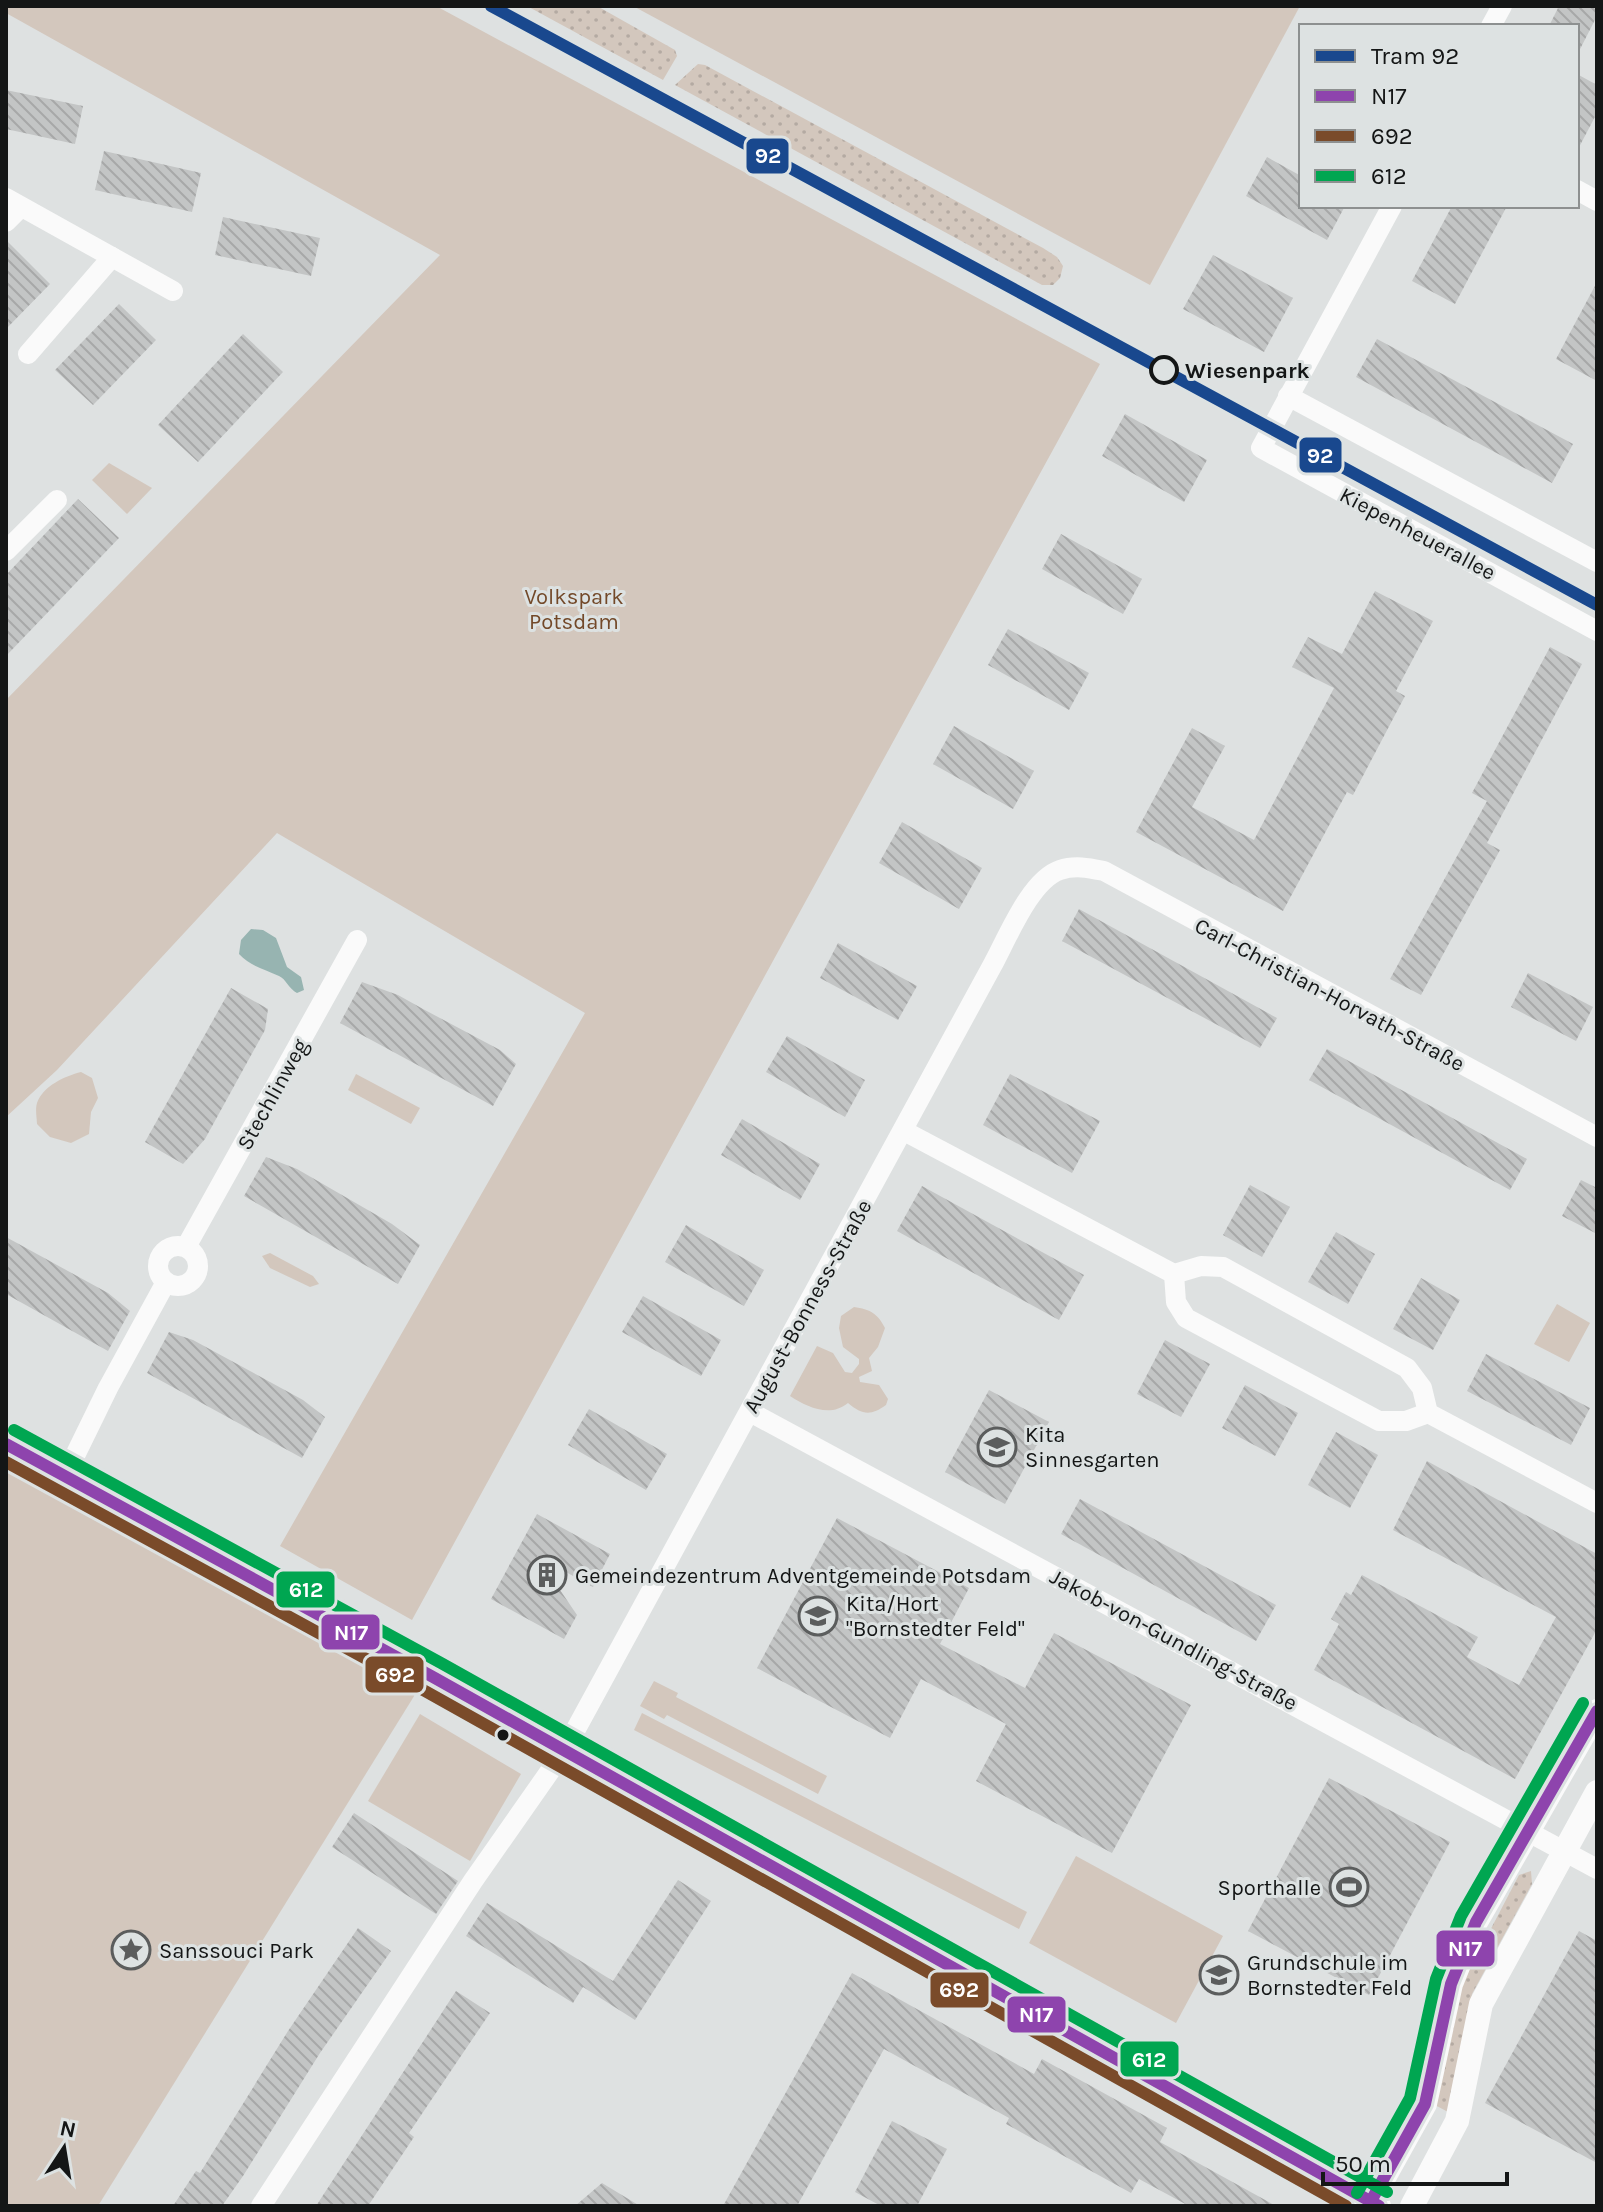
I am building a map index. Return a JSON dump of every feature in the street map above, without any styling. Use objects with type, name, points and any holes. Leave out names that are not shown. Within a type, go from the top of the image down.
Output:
[{"type":"street","points":[[1492,24],[1502,6]]},
{"type":"street","points":[[1579,191],[1597,201]]},
{"type":"street","points":[[6,222],[13,202],[173,291]]},
{"type":"street","points":[[1391,208],[1288,396],[1597,562]]},
{"type":"street","points":[[28,354],[112,257]]},
{"type":"street","name":"Kiepenheuerallee","points":[[1288,396],[1261,448],[1597,631]]},
{"type":"street","points":[[6,551],[57,500]]},
{"type":"street","name":"Carl-Christian-Horvath-Straße","points":[[1059,870],[1081,866],[1104,871],[1597,1137]]},
{"type":"street","name":"August-Bonness-Straße","points":[[261,2206],[473,1881],[564,1751],[1033,893],[1044,879],[1059,870]]},
{"type":"street","name":"Stechlinweg","points":[[65,1476],[108,1388],[166,1282],[159,1275],[159,1257],[166,1249],[176,1245],[186,1247],[357,940]]},
{"type":"street","points":[[904,1131],[1174,1274],[1201,1266],[1223,1267],[1407,1368],[1422,1388],[1428,1413]]},
{"type":"street","points":[[166,1282],[175,1287],[195,1279],[199,1267],[196,1255],[186,1247]]},
{"type":"street","points":[[1174,1274],[1176,1302],[1186,1318],[1379,1421],[1406,1421],[1428,1413],[1597,1503]]},
{"type":"street","name":"Jakob-von-Gundling-Straße","points":[[750,1412],[1597,1869]]},
{"type":"street","points":[[6,1444],[564,1751],[1375,2204],[1425,2104],[1451,1984],[1476,1922],[1597,1711]]},
{"type":"street","points":[[1412,2206],[1457,2121],[1481,2004],[1597,1792]]},
{"type":"green space","name":"Volkspark Potsdam","points":[[6,6],[436,6],[1100,364],[412,1620],[280,1546],[585,1013],[277,833],[57,1070],[6,1117],[6,700],[440,255],[6,13]]},
{"type":"green space","points":[[527,6],[597,6],[675,50],[677,56],[663,80]]},
{"type":"green space","points":[[633,6],[1300,6],[1150,285]]},
{"type":"green space","points":[[698,64],[705,65],[1043,248],[1057,257],[1063,266],[1060,278],[1053,285],[1042,285],[675,85]]},
{"type":"green space","points":[[109,463],[152,488],[127,514],[92,480]]},
{"type":"green space","points":[[81,1072],[92,1078],[98,1098],[91,1112],[89,1134],[71,1143],[50,1137],[37,1124],[37,1103],[49,1087]]},
{"type":"green space","points":[[356,1074],[420,1108],[411,1124],[348,1090]]},
{"type":"green space","points":[[270,1253],[313,1276],[319,1284],[310,1287],[270,1268],[262,1256]]},
{"type":"green space","points":[[1557,1304],[1590,1323],[1569,1362],[1534,1344]]},
{"type":"green space","points":[[854,1307],[873,1313],[885,1328],[878,1347],[869,1358],[872,1371],[859,1377],[860,1382],[879,1385],[888,1399],[886,1405],[871,1412],[862,1412],[848,1403],[834,1410],[826,1410],[811,1407],[790,1396],[817,1346],[833,1353],[845,1372],[852,1373],[859,1364],[859,1359],[843,1347],[839,1328],[841,1316]]},
{"type":"green space","name":"Sanssouci Park","points":[[6,1467],[416,1693],[98,2206],[6,2206]]},
{"type":"green space","points":[[654,1681],[678,1693],[676,1697],[827,1776],[818,1794],[667,1715],[664,1719],[640,1706]]},
{"type":"green space","points":[[642,1713],[1027,1912],[1019,1929],[634,1730]]},
{"type":"green space","points":[[420,1714],[521,1774],[470,1861],[368,1801]]},
{"type":"green space","points":[[1076,1856],[1223,1936],[1176,2023],[1029,1943]]},
{"type":"green space","points":[[1531,1871],[1532,1884],[1472,1994],[1448,2112],[1435,2105],[1460,1988],[1519,1875]]},
{"type":"water","points":[[251,929],[263,930],[276,938],[287,967],[301,977],[304,990],[297,993],[281,977],[239,954],[241,940]]},
{"type":"building","points":[[1559,6],[1597,6],[1597,16],[1579,51],[1579,24],[1550,24]]},
{"type":"building","points":[[1579,75],[1597,85],[1597,113],[1579,147]]},
{"type":"building","points":[[6,90],[83,106],[75,144],[6,129]]},
{"type":"building","points":[[104,151],[201,173],[192,212],[95,190]]},
{"type":"building","points":[[1267,157],[1299,175],[1299,208],[1344,208],[1327,240],[1246,196]]},
{"type":"building","points":[[1451,208],[1506,208],[1455,304],[1412,281]]},
{"type":"building","points":[[223,217],[320,238],[311,276],[215,255]]},
{"type":"building","points":[[6,240],[50,284],[6,329]]},
{"type":"building","points":[[1213,255],[1293,298],[1264,352],[1183,309]]},
{"type":"building","points":[[1597,282],[1597,381],[1556,359]]},
{"type":"building","points":[[119,304],[156,340],[93,405],[55,370]]},
{"type":"building","points":[[243,334],[283,372],[198,462],[158,425]]},
{"type":"building","points":[[1377,339],[1573,444],[1552,483],[1356,377]]},
{"type":"building","points":[[1125,414],[1207,460],[1184,502],[1102,456]]},
{"type":"building","points":[[78,499],[119,538],[6,656],[6,575]]},
{"type":"building","points":[[1061,534],[1142,579],[1123,614],[1042,569]]},
{"type":"building","points":[[1375,591],[1433,621],[1396,691],[1405,696],[1353,795],[1347,792],[1283,911],[1136,832],[1192,728],[1225,746],[1192,807],[1254,840],[1334,688],[1292,667],[1308,637],[1342,654]]},
{"type":"building","points":[[1008,629],[1089,673],[1069,710],[988,665]]},
{"type":"building","points":[[1550,647],[1582,664],[1487,843],[1500,850],[1421,995],[1390,979],[1487,801],[1472,793]]},
{"type":"building","points":[[954,726],[1034,771],[1013,809],[933,764]]},
{"type":"building","points":[[902,822],[982,868],[959,909],[879,863]]},
{"type":"building","points":[[1079,909],[1277,1018],[1260,1048],[1062,941]]},
{"type":"building","points":[[838,943],[917,986],[898,1020],[820,978]]},
{"type":"building","points":[[1528,973],[1593,1007],[1576,1041],[1511,1007]]},
{"type":"building","points":[[362,982],[398,995],[500,1050],[516,1064],[493,1106],[340,1023]]},
{"type":"building","points":[[231,988],[268,1009],[265,1030],[205,1139],[183,1164],[145,1142]]},
{"type":"building","points":[[787,1036],[865,1080],[845,1117],[766,1072]]},
{"type":"building","points":[[1327,1049],[1527,1159],[1510,1190],[1309,1080]]},
{"type":"building","points":[[1010,1074],[1100,1121],[1072,1173],[983,1125]]},
{"type":"building","points":[[742,1119],[820,1164],[800,1200],[721,1155]]},
{"type":"building","points":[[266,1157],[297,1169],[392,1224],[420,1245],[398,1284],[244,1196]]},
{"type":"building","points":[[1581,1180],[1597,1188],[1597,1234],[1562,1216]]},
{"type":"building","points":[[1250,1185],[1290,1207],[1262,1257],[1223,1235]]},
{"type":"building","points":[[922,1186],[1084,1275],[1059,1320],[897,1231]]},
{"type":"building","points":[[686,1225],[764,1270],[744,1306],[665,1262]]},
{"type":"building","points":[[1336,1232],[1375,1254],[1348,1304],[1308,1282]]},
{"type":"building","points":[[6,1237],[108,1293],[130,1311],[108,1351],[6,1294]]},
{"type":"building","points":[[1421,1278],[1460,1300],[1433,1350],[1393,1329]]},
{"type":"building","points":[[643,1296],[721,1340],[701,1376],[622,1332]]},
{"type":"building","points":[[169,1332],[193,1340],[303,1400],[325,1417],[302,1458],[147,1373]]},
{"type":"building","points":[[1165,1340],[1210,1364],[1181,1417],[1137,1394]]},
{"type":"building","points":[[1486,1354],[1590,1408],[1571,1445],[1467,1391]]},
{"type":"building","points":[[1245,1385],[1298,1413],[1275,1456],[1222,1428]]},
{"type":"building","name":"Kita Sinnesgarten","points":[[989,1390],[1049,1422],[1005,1504],[945,1472]]},
{"type":"building","points":[[589,1409],[667,1454],[646,1490],[568,1445]]},
{"type":"building","points":[[1336,1432],[1378,1455],[1350,1508],[1308,1485]]},
{"type":"building","points":[[1427,1461],[1597,1554],[1597,1629],[1515,1779],[1314,1670],[1339,1624],[1331,1619],[1346,1592],[1351,1595],[1362,1575],[1478,1637],[1467,1657],[1519,1685],[1556,1617],[1393,1530]]},
{"type":"building","points":[[1080,1499],[1276,1605],[1256,1641],[1061,1534]]},
{"type":"building","name":"Gemeindezentrum Adventgemeinde Potsdam","points":[[537,1514],[610,1554],[593,1587],[537,1556],[577,1615],[564,1639],[491,1599]]},
{"type":"building","points":[[837,1518],[969,1588],[940,1644],[1025,1688],[1054,1633],[1191,1705],[1112,1853],[976,1781],[1006,1724],[921,1679],[890,1738],[757,1668]]},
{"type":"building","name":"Sporthalle","points":[[1329,1778],[1450,1842],[1369,1995],[1248,1931]]},
{"type":"building","points":[[354,1813],[458,1881],[436,1914],[332,1847]]},
{"type":"building","points":[[678,1880],[711,1901],[635,2020],[583,1987],[573,2003],[466,1936],[487,1903],[613,1981]]},
{"type":"building","points":[[358,1928],[391,1951],[320,2053],[243,2176],[222,2206],[173,2206],[196,2171],[200,2173],[288,2031]]},
{"type":"building","points":[[1579,1931],[1597,1941],[1597,2163],[1485,2103]]},
{"type":"building","points":[[852,1973],[1034,2074],[1042,2059],[1167,2128],[1160,2142],[1276,2206],[1189,2206],[1139,2179],[1131,2193],[1006,2124],[1009,2118],[884,2049],[797,2206],[723,2206]]},
{"type":"building","points":[[456,1991],[490,2013],[409,2133],[414,2137],[368,2206],[316,2206]]},
{"type":"building","points":[[892,2121],[947,2149],[917,2206],[881,2206],[855,2192]]},
{"type":"building","points":[[602,2183],[640,2206],[575,2206]]},
{"type":"tram line","name":"92","points":[[491,6],[1597,605]]},
{"type":"transit line","name":"612","points":[[14,1430],[441,1663],[1387,2192]]},
{"type":"transit line","name":"N17","points":[[6,1444],[433,1677],[1379,2206]]},
{"type":"transit line","name":"692","points":[[6,1462],[425,1691],[1346,2206]]},
{"type":"transit line","name":"612","points":[[1357,2193],[1410,2098],[1436,1979],[1461,1916],[1583,1703]]},
{"type":"transit line","name":"N17","points":[[1371,2201],[1425,2104],[1451,1984],[1476,1922],[1597,1711]]},
{"type":"place","name":"Wiesenpark","points":[[1164,370]]},
{"type":"place","name":"Kita Sinnesgarten","points":[[997,1447]]},
{"type":"place","name":"Gemeindezentrum Adventgemeinde Potsdam","points":[[547,1575]]},
{"type":"place","name":"Kita/Hort \"Bornstedter Feld\"","points":[[818,1616]]},
{"type":"place","name":"Sporthalle","points":[[1349,1887]]},
{"type":"place","name":"Sanssouci Park","points":[[131,1950]]},
{"type":"place","name":"Grundschule im Bornstedter Feld","points":[[1219,1975]]}]
